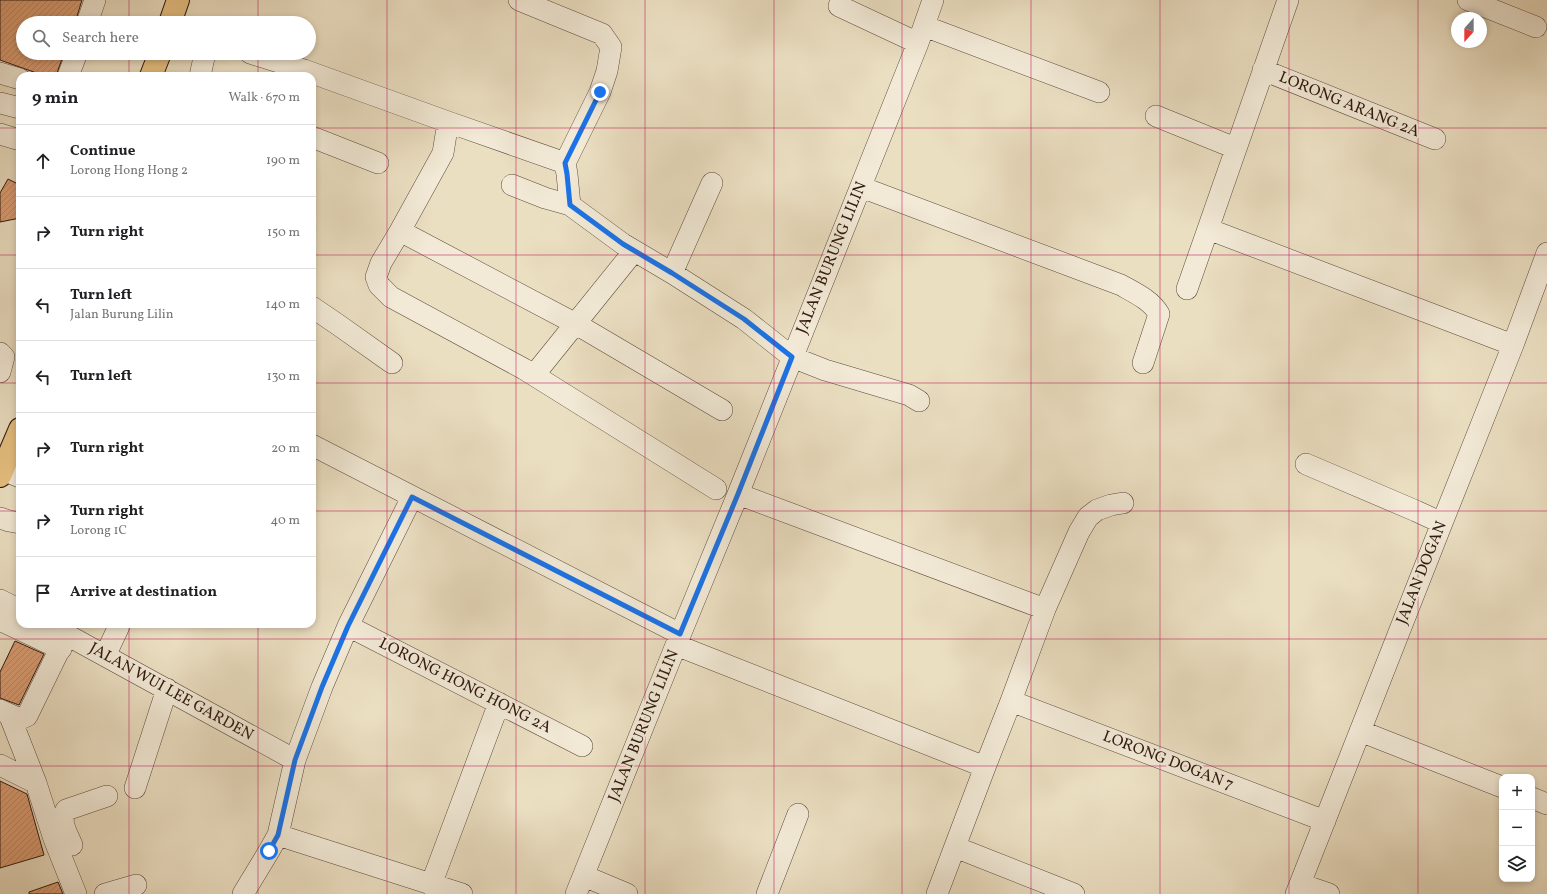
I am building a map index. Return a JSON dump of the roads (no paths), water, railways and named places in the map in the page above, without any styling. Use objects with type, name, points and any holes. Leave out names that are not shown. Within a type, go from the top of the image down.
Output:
[{"type":"highway","points":[[172,16],[178,0]]},
{"type":"highway","points":[[153,72],[157,60]]},
{"type":"highway","points":[[6,468],[16,440]]},
{"type":"street","points":[[89,16],[95,0]]},
{"type":"street","points":[[519,0],[602,34],[611,47],[607,71],[600,92],[565,163],[570,205]]},
{"type":"street","name":"JALAN BURUNG LILIN","points":[[580,885],[861,187],[933,0]]},
{"type":"street","points":[[1187,289],[1288,0]]},
{"type":"street","points":[[1468,0],[1536,27]]},
{"type":"street","points":[[840,6],[1099,92]]},
{"type":"street","points":[[69,72],[74,60]]},
{"type":"street","points":[[201,72],[203,60]]},
{"type":"street","points":[[269,60],[300,72]]},
{"type":"street","name":"LORONG ARANG 2A","points":[[1263,70],[1435,139]]},
{"type":"street","points":[[0,73],[16,78]]},
{"type":"street","points":[[316,77],[565,163]]},
{"type":"street","points":[[0,103],[16,107]]},
{"type":"street","points":[[1156,116],[1236,148]]},
{"type":"street","points":[[448,122],[442,153],[381,263],[376,278],[379,285],[391,296],[534,375],[716,489]]},
{"type":"street","points":[[0,134],[16,139]]},
{"type":"street","points":[[316,139],[378,163]]},
{"type":"street","points":[[672,273],[712,183]]},
{"type":"street","points":[[512,185],[545,198],[570,205],[634,251],[672,273],[744,319],[792,357],[825,370],[909,395],[919,401]]},
{"type":"street","points":[[861,187],[1121,285],[1139,295],[1154,305],[1159,314],[1143,363]]},
{"type":"street","points":[[1208,229],[1513,345]]},
{"type":"street","points":[[400,231],[576,324],[722,410]]},
{"type":"street","points":[[534,375],[634,251]]},
{"type":"street","name":"JALAN DOGAN","points":[[1298,889],[1513,345],[1542,278],[1547,253]]},
{"type":"street","points":[[316,310],[392,363]]},
{"type":"street","points":[[0,353],[4,357],[4,362],[0,372]]},
{"type":"street","points":[[316,447],[678,640],[985,767]]},
{"type":"street","points":[[1306,464],[1416,510],[1442,523]]},
{"type":"street","points":[[738,494],[1045,609]]},
{"type":"street","points":[[243,894],[278,835],[295,760],[322,687],[348,626],[412,497]]},
{"type":"street","points":[[937,894],[1045,609],[1079,532],[1088,517],[1096,510],[1123,503]]},
{"type":"street","points":[[0,518],[16,522]]},
{"type":"street","points":[[0,606],[16,609]]},
{"type":"street","points":[[0,606],[16,615]]},
{"type":"street","name":"LORONG HONG HONG 2A","points":[[348,626],[582,746]]},
{"type":"street","points":[[4,712],[20,719],[27,716],[64,642],[39,628]]},
{"type":"street","name":"JALAN WUI LEE GARDEN","points":[[51,628],[64,642],[105,656],[295,760]]},
{"type":"street","points":[[105,656],[118,628]]},
{"type":"street","points":[[135,788],[167,689]]},
{"type":"street","name":"LORONG DOGAN 7","points":[[1011,702],[1325,821]]},
{"type":"street","points":[[431,884],[499,703]]},
{"type":"street","points":[[4,712],[36,783],[54,839],[76,894]]},
{"type":"street","points":[[1360,731],[1499,786]]},
{"type":"street","points":[[0,765],[36,783]]},
{"type":"street","points":[[91,894],[62,816],[66,810],[107,796]]},
{"type":"street","points":[[1535,799],[1547,804]]},
{"type":"street","points":[[767,894],[798,814]]},
{"type":"street","points":[[278,835],[462,894]]},
{"type":"street","points":[[955,847],[1074,894]]},
{"type":"street","points":[[105,894],[136,885]]},
{"type":"street","points":[[580,885],[627,894]]},
{"type":"street","points":[[1298,889],[1329,894]]}]
